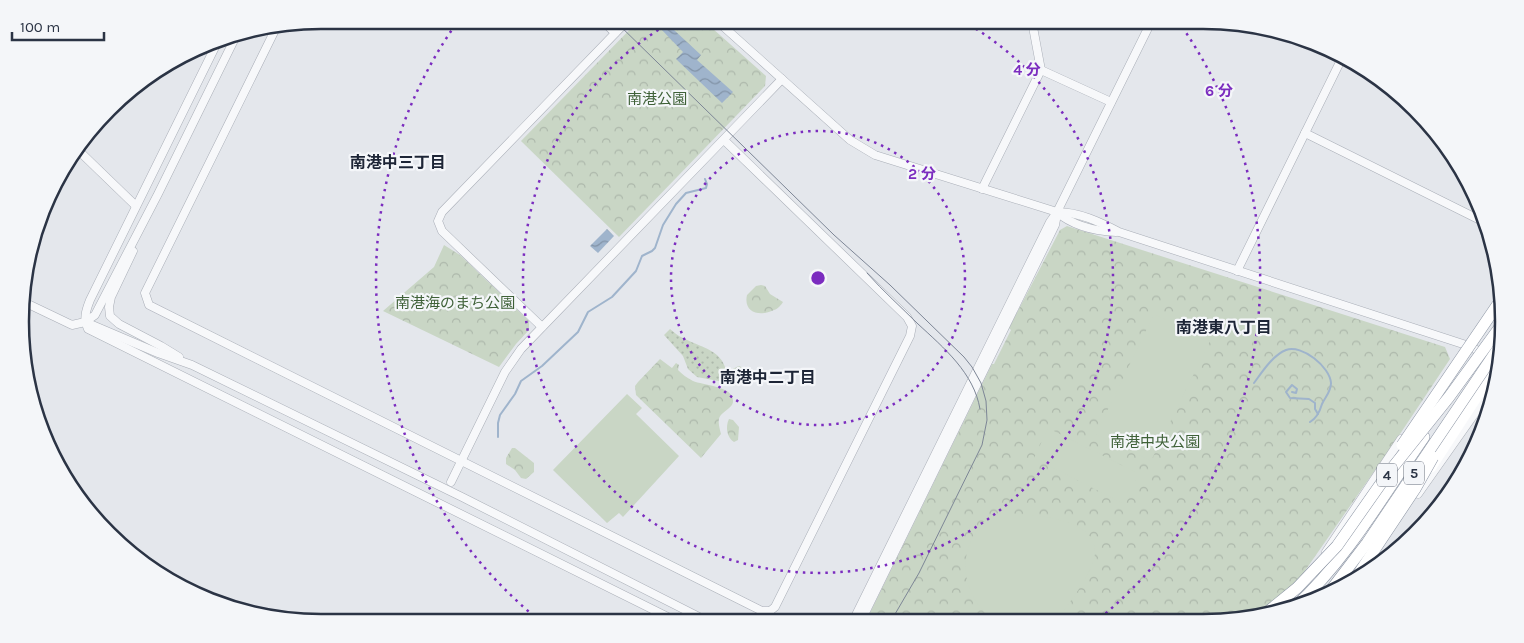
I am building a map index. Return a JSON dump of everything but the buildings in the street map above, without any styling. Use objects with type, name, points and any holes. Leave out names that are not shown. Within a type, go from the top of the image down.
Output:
[{"type":"highway","points":[[1302,589],[1495,308]]},
{"type":"highway","points":[[1470,343],[1495,316]]},
{"type":"highway","name":"4","points":[[1277,604],[1297,588],[1337,546],[1389,472],[1449,397],[1495,334]]},
{"type":"highway","name":"5","points":[[1307,595],[1321,581],[1346,549],[1495,338]]},
{"type":"highway","name":"5","points":[[1338,581],[1367,543],[1494,355]]},
{"type":"highway","name":"4","points":[[1364,566],[1415,489],[1462,408],[1493,363]]},
{"type":"highway","points":[[1407,508],[1448,440],[1491,376]]},
{"type":"highway","points":[[1480,393],[1489,382]]},
{"type":"street","points":[[611,29],[615,33]]},
{"type":"street","points":[[542,327],[442,231],[438,221],[442,212],[619,29]]},
{"type":"street","points":[[726,29],[850,140],[875,155],[1057,212],[1066,220],[1100,231],[1119,232],[1237,271],[1470,343],[1493,356]]},
{"type":"street","points":[[982,189],[1041,70],[1033,29]]},
{"type":"street","points":[[857,614],[1050,222],[1057,212],[1148,29]]},
{"type":"street","points":[[274,32],[145,293],[149,305],[762,611],[770,611],[776,607],[910,336],[912,326],[907,317],[724,140]]},
{"type":"street","points":[[29,304],[72,325],[84,322],[95,315],[158,194],[233,42]]},
{"type":"street","points":[[214,49],[90,300],[84,322],[88,329],[662,614]]},
{"type":"street","points":[[1237,271],[1340,63]]},
{"type":"street","points":[[1041,70],[1112,102]]},
{"type":"street","points":[[451,482],[505,372],[521,349],[782,79]]},
{"type":"street","points":[[1305,133],[1477,218]]},
{"type":"street","points":[[82,154],[136,206]]},
{"type":"street","points":[[158,194],[111,297],[110,316],[119,324],[161,346],[192,366]]},
{"type":"street","points":[[864,614],[1055,225],[1057,212]]},
{"type":"street","points":[[1440,383],[1470,343],[1495,302]]},
{"type":"street","points":[[84,322],[192,366],[462,497],[693,614]]},
{"type":"street","points":[[1296,599],[1432,393]]},
{"type":"street","points":[[1371,561],[1484,400]]},
{"type":"green space","name":"南港公園","points":[[630,29],[713,29],[766,76],[765,86],[619,237],[521,141]]},
{"type":"green space","name":"南港中央公園","points":[[1067,226],[1445,347],[1450,359],[1283,603],[1260,609],[1222,614],[869,614],[992,364],[994,364],[1011,330],[1009,328],[1060,230]]},
{"type":"green space","name":"南港海のまち公園","points":[[444,245],[460,255],[529,321],[529,330],[499,367],[383,311],[434,267]]},
{"type":"green space","points":[[756,286],[765,286],[770,294],[783,302],[777,309],[763,313],[750,310],[746,301],[747,295]]},
{"type":"green space","points":[[1154,314],[1210,341],[1151,461],[1096,434]]},
{"type":"green space","points":[[670,329],[681,337],[714,353],[719,357],[726,370],[728,371],[739,366],[750,371],[744,379],[729,383],[697,377],[688,369],[683,356],[664,335]]},
{"type":"green space","points":[[660,359],[672,368],[676,363],[679,365],[678,370],[693,381],[723,389],[732,396],[732,404],[719,419],[721,434],[701,458],[636,395],[635,386]]},
{"type":"green space","points":[[627,394],[642,408],[636,414],[679,456],[623,517],[619,513],[607,523],[553,470]]},
{"type":"green space","points":[[729,419],[733,420],[739,427],[738,440],[734,442],[727,432]]},
{"type":"green space","points":[[1048,428],[1139,474],[1124,504],[1034,458]]},
{"type":"green space","points":[[512,448],[515,448],[534,463],[534,472],[526,479],[521,478],[515,470],[506,464],[506,458]]},
{"type":"green space","points":[[995,514],[1025,514],[1056,519],[1084,530],[1092,539],[1095,551],[1091,568],[1080,588],[1060,614],[987,614],[976,601],[970,590],[967,578],[967,554],[971,542],[982,524]]},
{"type":"water","points":[[661,29],[675,29],[701,55],[697,60],[733,92],[722,103],[676,59],[683,52]]},
{"type":"water","points":[[607,229],[614,236],[598,253],[590,246]]},
{"type":"waterway","points":[[498,437],[500,415],[515,394],[521,381],[542,366],[578,332],[588,312],[612,297],[636,271],[642,256],[655,248],[663,225],[676,204],[686,193],[706,188],[705,179]]},
{"type":"waterway","points":[[1254,383],[1264,369],[1281,352],[1292,349],[1300,350],[1314,358],[1326,370],[1331,386],[1318,414],[1310,422]]},
{"type":"waterway","points":[[1292,392],[1296,393],[1297,389],[1292,385],[1286,392],[1290,398],[1309,399],[1315,403],[1315,409],[1318,414]]},
{"type":"tram line","points":[[623,29],[834,235],[890,285],[964,357],[981,383],[986,401],[987,420],[982,445],[919,573],[895,614]]},
{"type":"tram line","points":[[867,273],[956,362],[971,384],[977,396],[980,409]]},
{"type":"district","name":"南港中三丁目","points":[[398,162]]},
{"type":"district","name":"南港東八丁目","points":[[1224,327]]},
{"type":"district","name":"南港中二丁目","points":[[768,377]]}]
